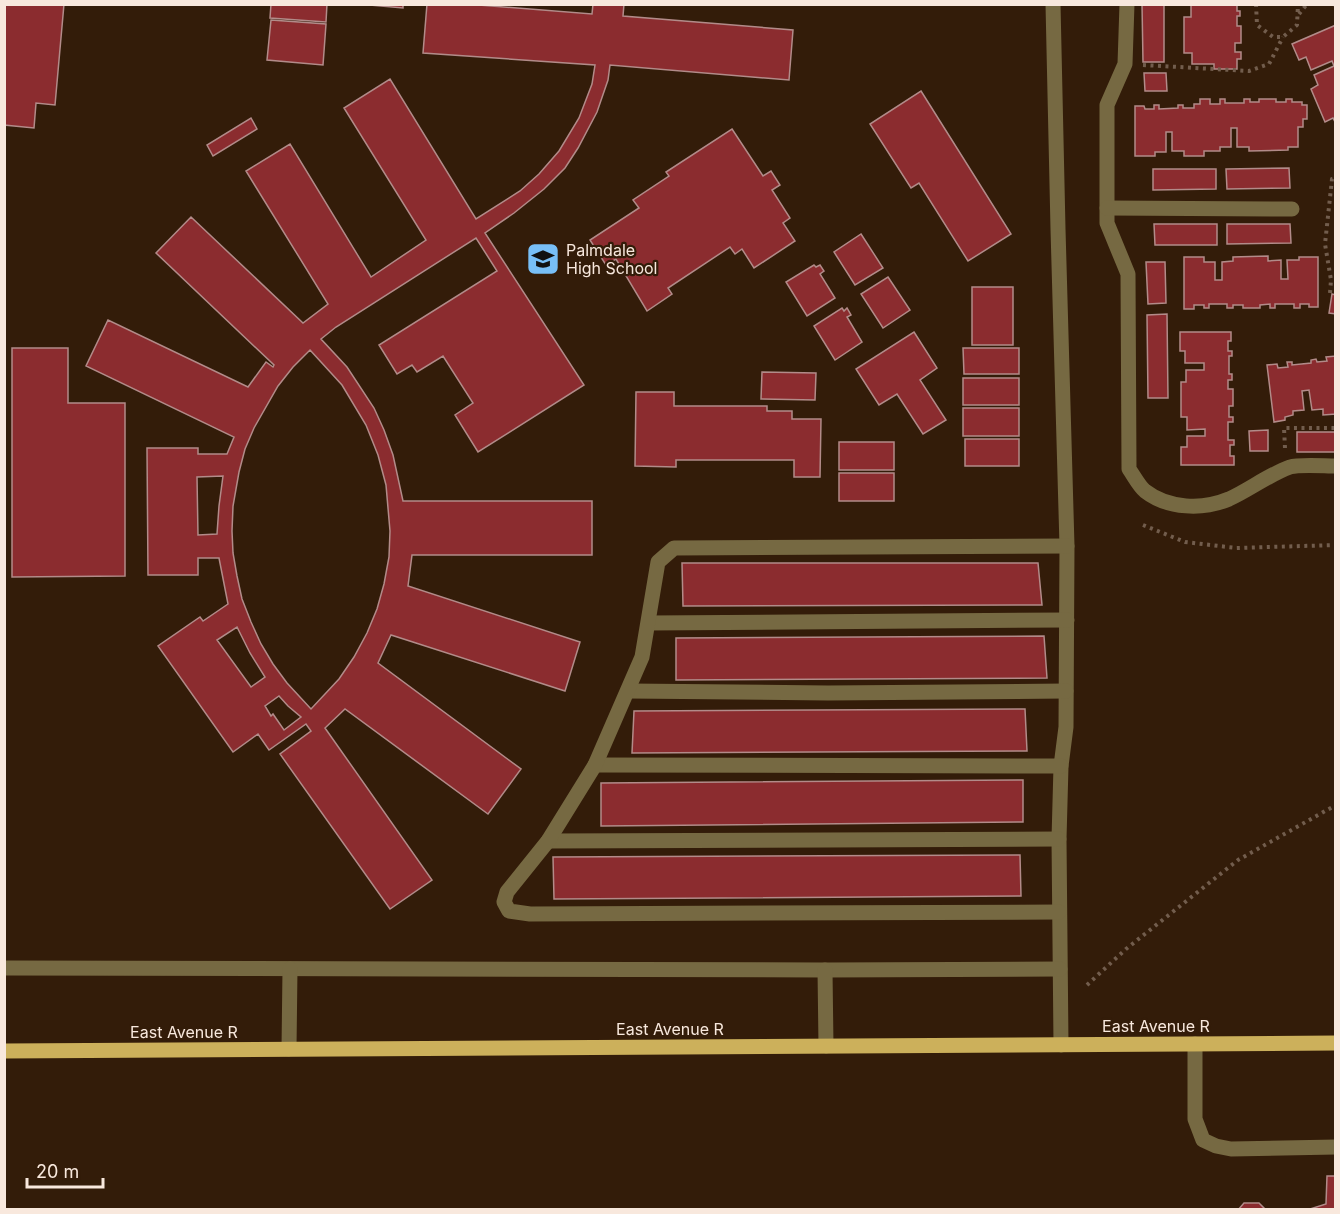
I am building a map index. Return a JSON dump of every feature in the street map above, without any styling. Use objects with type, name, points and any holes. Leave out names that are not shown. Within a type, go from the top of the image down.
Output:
[{"type":"main road","name":"East Avenue R","points":[[4,1051],[1335,1043]]},
{"type":"street","points":[[1053,4],[1067,546],[1066,727],[1061,766],[1059,839],[1061,1045]]},
{"type":"street","points":[[1127,4],[1125,64],[1107,105],[1107,223],[1128,274],[1129,469],[1144,491],[1178,505],[1197,507],[1228,500],[1292,466],[1335,466]]},
{"type":"street","points":[[1107,208],[1292,209]]},
{"type":"street","points":[[1059,912],[530,914],[509,911],[504,902],[507,892],[548,841],[595,765],[642,657],[658,562],[674,548],[1067,546]]},
{"type":"street","points":[[649,623],[1067,620]]},
{"type":"street","points":[[628,692],[1066,692]]},
{"type":"street","points":[[595,765],[1061,766]]},
{"type":"street","points":[[548,841],[1059,839]]},
{"type":"street","points":[[4,968],[1060,969]]},
{"type":"street","points":[[289,1049],[290,969]]},
{"type":"street","points":[[825,970],[826,1046]]},
{"type":"street","points":[[1195,1044],[1195,1119],[1203,1140],[1231,1149],[1335,1147]]},
{"type":"path","points":[[1256,4],[1257,25],[1273,37],[1283,37]]},
{"type":"path","points":[[1125,64],[1249,71],[1269,64],[1283,37],[1297,25],[1298,4]]},
{"type":"path","points":[[1298,14],[1307,4]]},
{"type":"path","points":[[1330,293],[1331,280],[1325,244],[1332,179],[1335,177]]},
{"type":"path","points":[[1285,470],[1284,428],[1335,428]]},
{"type":"path","points":[[1143,525],[1185,542],[1236,549],[1335,545]]},
{"type":"path","points":[[1087,985],[1126,949],[1238,860],[1335,805]]},
{"type":"building","points":[[4,4],[64,4],[55,105],[36,103],[34,128],[4,125]]},
{"type":"building","points":[[271,4],[327,4],[326,22],[270,18]]},
{"type":"building","points":[[358,4],[403,4],[403,8]]},
{"type":"building","points":[[427,4],[466,4],[592,14],[593,4],[624,4],[623,16],[793,30],[789,80],[610,65],[608,80],[597,112],[565,168],[544,189],[485,233],[584,385],[478,452],[455,415],[473,403],[443,356],[417,372],[412,365],[397,374],[379,345],[497,271],[476,238],[336,327],[321,339],[347,367],[374,408],[393,455],[403,501],[592,501],[592,555],[412,555],[408,586],[580,642],[565,691],[391,635],[378,663],[521,769],[488,814],[345,709],[325,728],[432,880],[390,909],[280,754],[311,731],[306,724],[269,750],[258,734],[233,752],[158,646],[200,617],[203,621],[228,604],[219,558],[198,558],[198,575],[148,575],[147,448],[198,448],[198,454],[227,454],[234,437],[86,366],[108,320],[248,387],[266,362],[273,367],[274,365],[156,253],[191,217],[303,323],[328,304],[246,171],[290,144],[371,277],[426,240],[344,108],[390,79],[476,219],[520,191],[559,151],[579,118],[592,84],[595,65],[423,53]],"holes":[[[310,350],[342,385],[366,425],[378,455],[386,485],[390,531],[389,557],[384,584],[367,633],[339,679],[311,709],[287,683],[261,644],[242,599],[233,553],[233,506],[245,449],[278,386]],[[223,476],[217,534],[198,535],[197,477]],[[237,627],[265,677],[251,687],[217,640]],[[279,696],[301,717],[284,730],[265,706]]]},
{"type":"building","points":[[1142,4],[1164,4],[1164,62],[1143,62]]},
{"type":"building","points":[[1237,4],[1237,11],[1240,11],[1240,16],[1237,16],[1237,26],[1241,26],[1241,43],[1235,43],[1235,52],[1241,52],[1241,59],[1237,59],[1237,69],[1214,69],[1214,64],[1192,64],[1192,53],[1184,53],[1184,17],[1191,17],[1191,5]]},
{"type":"building","points":[[271,20],[326,24],[323,65],[267,60]]},
{"type":"building","points":[[1336,25],[1336,124],[1333,118],[1325,122],[1311,89],[1318,85],[1314,75],[1334,66],[1332,61],[1311,70],[1306,57],[1299,60],[1292,44]]},
{"type":"building","points":[[1144,73],[1166,73],[1167,91],[1145,91]]},
{"type":"building","points":[[921,91],[1011,234],[968,261],[919,183],[911,188],[870,124]]},
{"type":"building","points":[[1200,99],[1210,99],[1210,104],[1220,104],[1220,99],[1225,99],[1225,103],[1244,103],[1244,99],[1250,99],[1250,102],[1259,102],[1259,99],[1276,99],[1276,102],[1286,102],[1286,99],[1292,99],[1292,102],[1302,102],[1302,105],[1307,105],[1307,119],[1303,119],[1303,127],[1298,127],[1298,147],[1288,147],[1288,150],[1249,151],[1249,147],[1237,147],[1237,128],[1231,128],[1231,147],[1220,147],[1220,151],[1204,151],[1204,156],[1184,156],[1184,151],[1172,151],[1172,132],[1166,132],[1166,152],[1155,152],[1155,156],[1135,156],[1135,106],[1144,106],[1145,109],[1154,109],[1154,105],[1159,105],[1159,109],[1178,108],[1178,105],[1183,105],[1183,108],[1194,108],[1194,104],[1200,104]]},
{"type":"building","points":[[251,118],[257,129],[213,156],[207,145]]},
{"type":"building","points":[[732,129],[763,176],[771,171],[780,185],[772,190],[790,218],[783,223],[795,241],[754,268],[742,249],[735,254],[730,247],[668,288],[672,294],[647,311],[616,259],[606,265],[590,240],[639,208],[633,200],[669,176],[666,172]]},
{"type":"building","points":[[1289,168],[1290,188],[1227,189],[1226,169]]},
{"type":"building","points":[[1153,169],[1216,169],[1216,189],[1153,190]]},
{"type":"building","points":[[1154,224],[1217,224],[1217,245],[1155,245]]},
{"type":"building","points":[[1227,224],[1290,224],[1291,243],[1227,244]]},
{"type":"building","points":[[861,234],[883,268],[855,285],[834,252]]},
{"type":"building","points":[[1268,256],[1268,261],[1281,260],[1281,279],[1288,279],[1287,260],[1299,260],[1299,257],[1318,257],[1318,307],[1300,304],[1300,308],[1294,308],[1294,304],[1275,304],[1275,308],[1270,308],[1270,304],[1260,305],[1260,308],[1243,308],[1243,305],[1233,305],[1233,308],[1227,308],[1227,304],[1209,304],[1209,308],[1204,308],[1204,305],[1194,305],[1194,309],[1184,309],[1184,257],[1204,257],[1204,262],[1215,262],[1215,280],[1222,280],[1222,262],[1233,261],[1233,257]]},
{"type":"building","points":[[1146,262],[1165,262],[1166,303],[1148,304]]},
{"type":"building","points":[[814,265],[816,267],[820,265],[824,271],[820,274],[835,298],[807,316],[786,282]]},
{"type":"building","points":[[888,277],[910,310],[883,328],[861,294]]},
{"type":"building","points":[[972,287],[1013,287],[1013,345],[972,345]]},
{"type":"building","points":[[1332,294],[1336,295],[1336,314],[1329,313]]},
{"type":"building","points":[[842,308],[844,311],[847,308],[851,315],[847,317],[862,342],[835,360],[814,326]]},
{"type":"building","points":[[1167,314],[1168,398],[1148,398],[1147,315]]},
{"type":"building","points":[[914,332],[937,368],[920,380],[946,420],[923,434],[897,394],[879,405],[856,369]]},
{"type":"building","points":[[1180,332],[1231,332],[1228,351],[1232,351],[1232,356],[1229,356],[1229,374],[1232,374],[1232,380],[1228,380],[1228,389],[1233,389],[1233,406],[1229,406],[1229,417],[1233,417],[1233,422],[1228,422],[1228,440],[1234,440],[1234,445],[1230,445],[1230,456],[1234,456],[1234,465],[1181,465],[1181,447],[1187,447],[1187,436],[1205,436],[1205,429],[1187,430],[1187,417],[1181,417],[1181,382],[1186,382],[1186,370],[1204,370],[1204,363],[1185,363],[1185,351],[1180,351]]},
{"type":"building","points":[[12,348],[68,348],[68,403],[125,403],[125,576],[12,577]]},
{"type":"building","points":[[963,348],[1019,348],[1019,374],[964,374]]},
{"type":"building","points":[[1336,356],[1336,414],[1323,415],[1323,409],[1312,410],[1309,390],[1302,391],[1304,410],[1293,411],[1293,415],[1285,417],[1285,420],[1274,422],[1267,365],[1277,364],[1278,368],[1288,367],[1287,362],[1292,362],[1292,365],[1311,363],[1311,360],[1327,361],[1326,357]]},
{"type":"building","points":[[762,372],[816,373],[815,400],[761,399]]},
{"type":"building","points":[[963,378],[1019,378],[1019,405],[963,405]]},
{"type":"building","points":[[636,392],[674,392],[674,406],[767,406],[767,411],[792,411],[792,419],[821,419],[820,477],[794,477],[794,460],[676,460],[676,467],[635,466]]},
{"type":"building","points":[[963,408],[1019,408],[1019,436],[963,436]]},
{"type":"building","points":[[1268,430],[1268,451],[1250,451],[1249,431]]},
{"type":"building","points":[[1297,432],[1336,432],[1336,452],[1297,452]]},
{"type":"building","points":[[965,439],[1019,439],[1019,466],[965,466]]},
{"type":"building","points":[[839,442],[894,442],[894,470],[839,470]]},
{"type":"building","points":[[839,473],[894,473],[894,501],[839,501]]},
{"type":"building","points":[[682,563],[1038,563],[1042,605],[683,606]]},
{"type":"building","points":[[1044,636],[1047,678],[676,680],[676,638]]},
{"type":"building","points":[[1025,709],[1027,751],[632,753],[634,711]]},
{"type":"building","points":[[1023,780],[1023,822],[601,826],[601,783]]},
{"type":"building","points":[[1020,855],[1021,896],[554,899],[553,857]]},
{"type":"building","points":[[1327,1176],[1336,1176],[1336,1210],[1307,1210],[1326,1204]]},
{"type":"building","points":[[1244,1203],[1259,1203],[1266,1210],[1238,1210]]},
{"type":"place","name":"Palmdale High School","points":[[543,259]]}]
